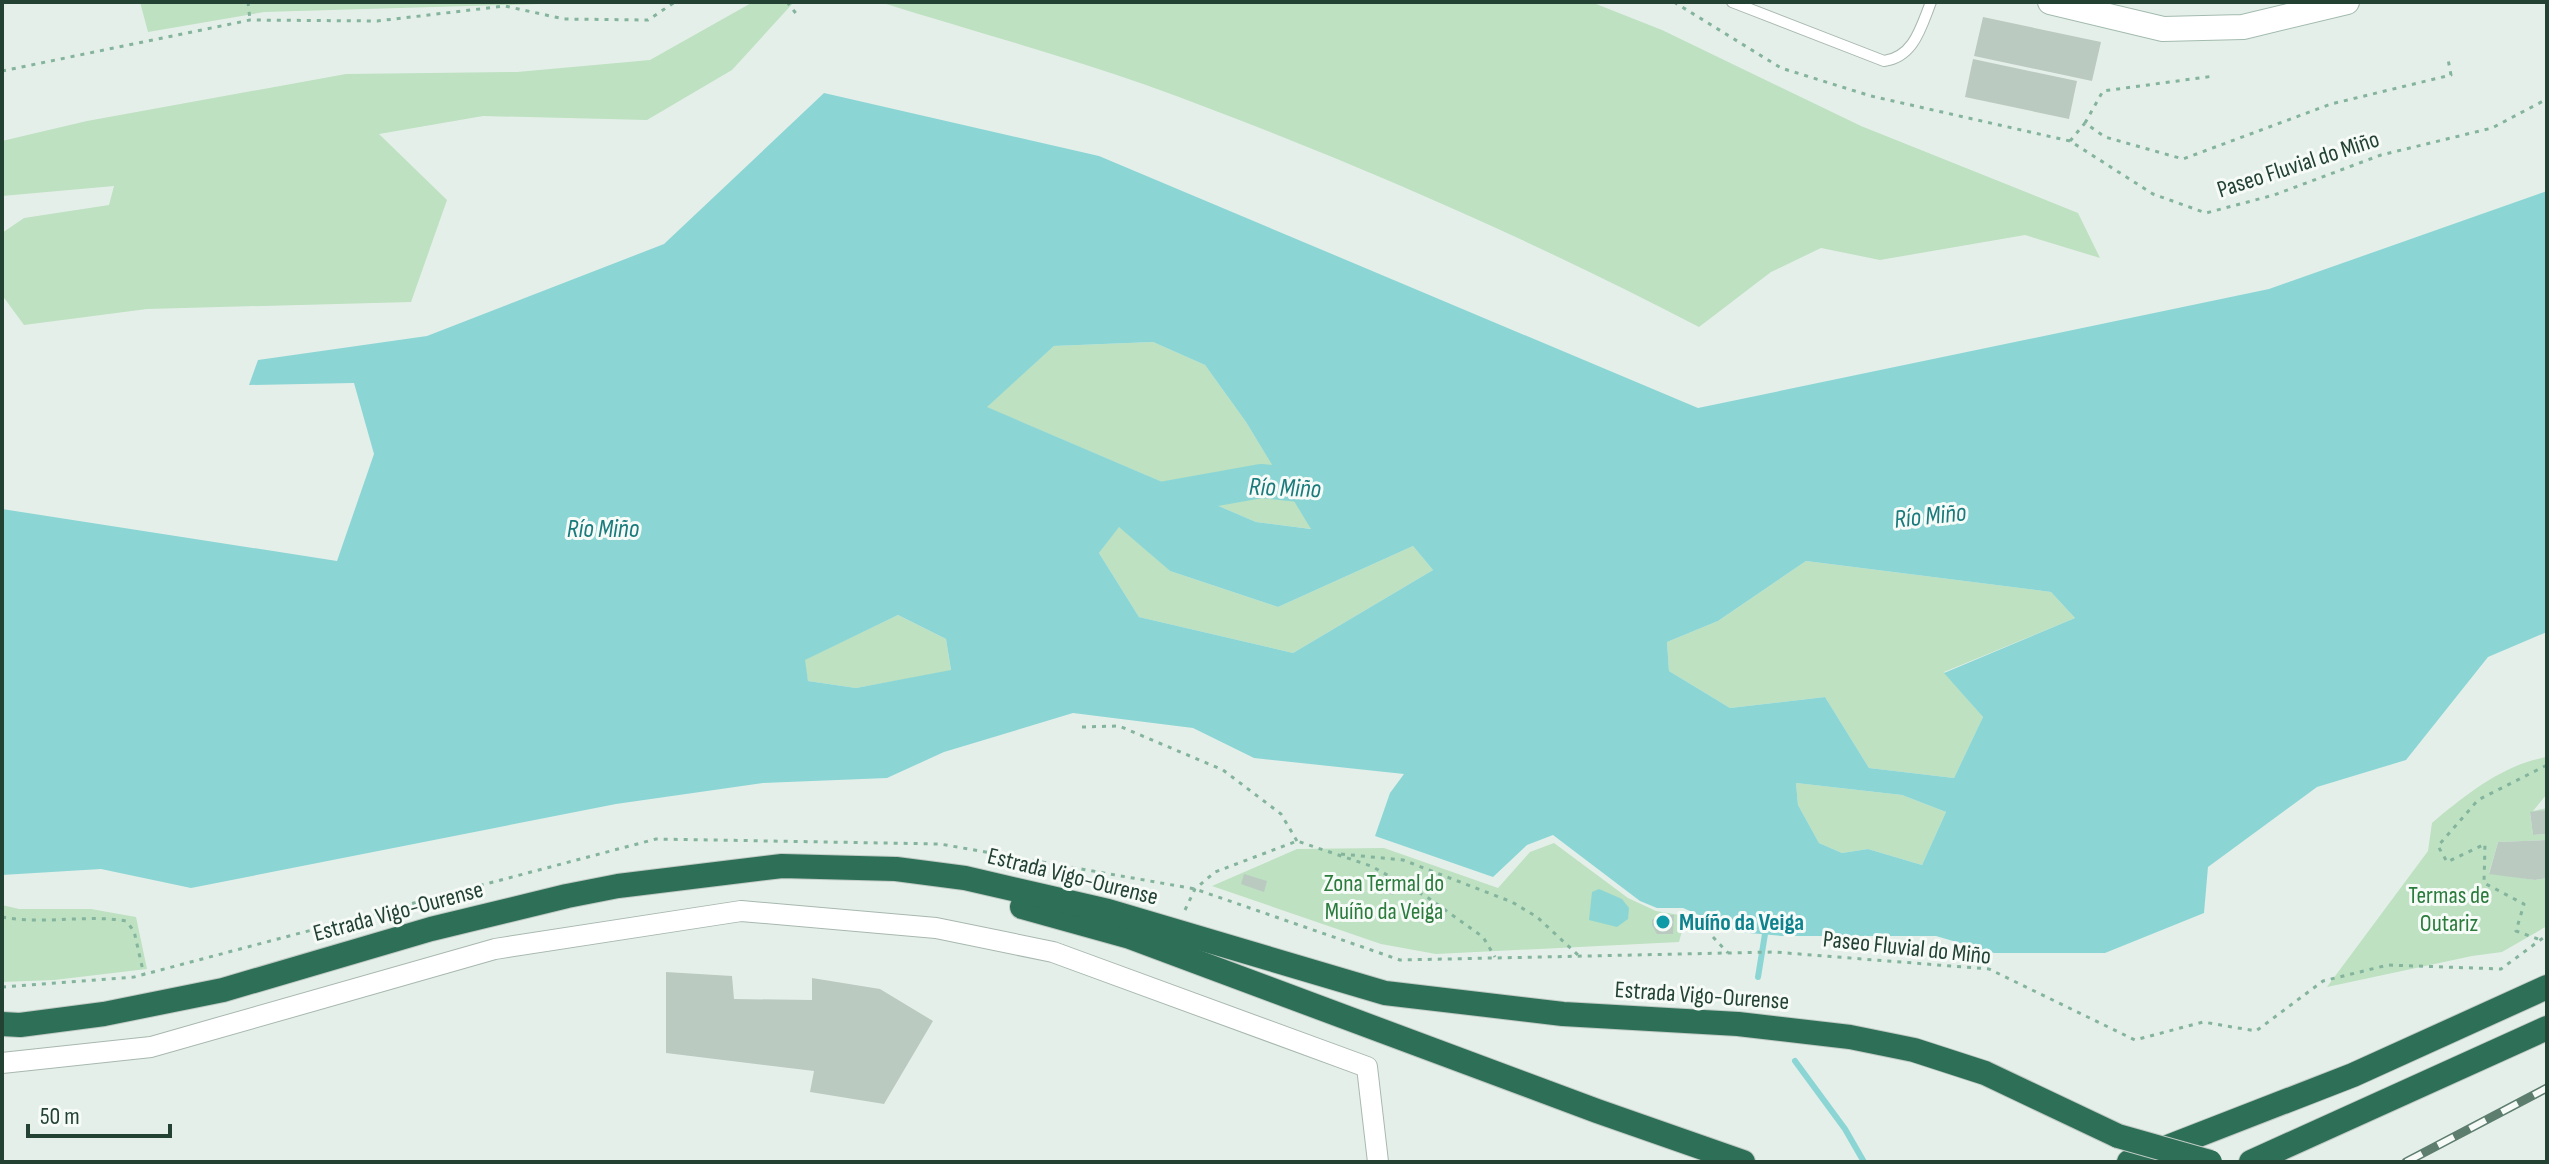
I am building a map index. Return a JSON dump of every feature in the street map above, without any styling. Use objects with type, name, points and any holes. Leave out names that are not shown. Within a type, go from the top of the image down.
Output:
[{"type":"highway","name":"Estrada Vigo-Ourense","points":[[2,1024],[20,1025],[104,1014],[223,990],[431,929],[567,896],[782,866],[896,869],[965,878],[1108,911],[1385,993],[1563,1014],[1738,1024],[1850,1037],[1914,1050],[1985,1073],[2118,1136]]},
{"type":"highway","points":[[674,879],[840,879],[939,888],[1042,912],[1130,937],[1597,1111],[1743,1162]]},
{"type":"highway","points":[[2129,1162],[2353,1075],[2547,987]]},
{"type":"highway","points":[[2251,1162],[2547,1028]]},
{"type":"highway","points":[[2118,1136],[2186,1162]]},
{"type":"highway","points":[[2118,1136],[2210,1162]]},
{"type":"main road","points":[[2050,2],[2163,29],[2243,27],[2347,2]]},
{"type":"street","points":[[2,1063],[151,1047],[495,949],[741,911],[936,928],[1053,952],[1367,1067],[1378,1162]]},
{"type":"lane","points":[[1732,2],[1884,61],[1896,60],[1911,49],[1931,2]]},
{"type":"path","points":[[248,2],[250,20]]},
{"type":"path","points":[[2,71],[250,20],[377,21],[505,4],[564,19],[648,20],[675,2]]},
{"type":"path","points":[[787,2],[798,16]]},
{"type":"path","name":"Paseo Fluvial do Miño","points":[[1674,2],[1781,68],[1871,96],[2070,141],[2153,194],[2206,213],[2274,195],[2381,155],[2492,128],[2547,99]]},
{"type":"path","name":"Paseo Fluvial do Miño","points":[[2085,123],[2105,137],[2183,159],[2331,104],[2451,75],[2448,59]]},
{"type":"path","points":[[2070,141],[2085,123],[2103,91],[2214,76]]},
{"type":"path","points":[[1082,727],[1119,726],[1223,770],[1281,814],[1297,841]]},
{"type":"path","points":[[2538,939],[2516,931],[2524,904],[2484,883],[2485,844],[2447,862],[2438,846],[2478,800],[2547,765]]},
{"type":"path","points":[[1183,914],[1195,889],[1215,872],[1297,841],[1371,866],[1427,897],[1483,937],[1495,957]]},
{"type":"path","points":[[1332,853],[1403,860],[1512,902],[1537,917],[1578,955]]},
{"type":"path","points":[[2,917],[29,922],[108,918],[126,921],[134,931],[144,975]]},
{"type":"path","name":"Paseo Fluvial do Miño","points":[[1744,952],[1989,969],[2135,1040],[2203,1022],[2256,1031],[2323,981],[2388,965],[2501,969],[2547,935]]},
{"type":"path","points":[[1713,937],[1728,953]]},
{"type":"green space","points":[[140,2],[609,2],[264,12],[148,32]]},
{"type":"green space","points":[[753,2],[794,2],[732,70],[647,120],[483,116],[379,134],[447,200],[411,302],[147,309],[24,325],[2,295],[2,233],[24,218],[109,205],[114,186],[2,196],[2,141],[87,121],[346,74],[517,72],[650,60]]},
{"type":"green space","points":[[880,2],[1591,2],[1662,30],[1861,126],[2078,213],[2100,258],[2025,235],[1880,260],[1821,248],[1771,272],[1699,327],[1427,197],[1217,111],[1047,52]]},
{"type":"green space","points":[[1153,342],[1205,365],[1246,422],[1312,529],[1256,522],[986,407],[1054,346]]},
{"type":"green space","points":[[1119,526],[1170,571],[1278,607],[1413,546],[1433,570],[1293,653],[1139,617],[1099,553]]},
{"type":"green space","points":[[1806,561],[2051,592],[2075,618],[1944,672],[1983,717],[1954,778],[1869,768],[1825,697],[1730,708],[1669,671],[1667,642],[1718,621]]},
{"type":"green space","points":[[898,615],[946,639],[951,671],[856,688],[808,681],[804,660]]},
{"type":"green space","name":"Termas de Outariz","points":[[2547,757],[2547,794],[2533,811],[2547,810],[2530,813],[2533,835],[2547,834],[2547,840],[2498,842],[2489,873],[2535,880],[2547,878],[2547,926],[2502,952],[2327,987],[2428,851],[2432,823],[2500,774]]},
{"type":"green space","points":[[1796,783],[1902,795],[1946,812],[1922,865],[1868,849],[1842,853],[1819,843],[1798,805]]},
{"type":"green space","name":"Zona Termal do Muíño da Veiga","points":[[1554,843],[1628,898],[1656,911],[1686,916],[1679,942],[1436,954],[1381,944],[1212,886],[1297,849],[1384,848],[1498,888],[1530,852]]},
{"type":"green space","points":[[2,905],[19,909],[91,909],[136,917],[147,969],[54,980],[2,982]]},
{"type":"water","name":"Río Miño","points":[[824,93],[1099,156],[1698,408],[2269,289],[2547,191],[2547,632],[2488,657],[2406,760],[2317,787],[2208,867],[2204,913],[2105,953],[1994,953],[1936,936],[1782,936],[1738,932],[1683,908],[1657,908],[1640,901],[1553,835],[1527,845],[1493,877],[1375,836],[1390,793],[1404,774],[1254,758],[1193,728],[1073,713],[944,752],[887,778],[763,783],[616,804],[191,888],[101,869],[2,875],[2,509],[337,561],[374,454],[354,383],[249,385],[258,360],[427,336],[664,244]],"holes":[[[1153,342],[1205,365],[1246,422],[1311,529],[1256,522],[987,407],[1054,346]],[[1119,527],[1170,571],[1278,607],[1413,546],[1433,570],[1293,653],[1139,617],[1099,553]],[[1806,561],[2051,592],[2075,618],[1944,673],[1983,717],[1954,778],[1869,768],[1825,697],[1730,708],[1669,671],[1667,642],[1718,621]],[[898,615],[946,639],[951,670],[856,688],[808,681],[805,660]],[[1796,783],[1902,795],[1946,812],[1922,865],[1868,849],[1842,853],[1819,843],[1798,805]]]},
{"type":"water","points":[[1599,889],[1622,899],[1629,908],[1628,919],[1617,927],[1589,920],[1592,892]]},
{"type":"building","points":[[1983,17],[2101,42],[2092,81],[1974,56]]},
{"type":"building","points":[[1973,59],[2077,81],[2069,119],[1965,97]]},
{"type":"building","points":[[2547,810],[2547,834],[2533,835],[2530,812]]},
{"type":"building","points":[[2547,840],[2547,878],[2535,880],[2489,874],[2498,842]]},
{"type":"building","points":[[1244,874],[1267,881],[1264,892],[1241,884]]},
{"type":"building","points":[[1374,874],[1398,882],[1393,895],[1369,887]]},
{"type":"building","name":"Muíño da Veiga","points":[[1659,915],[1674,915],[1673,934],[1657,934],[1652,920]]},
{"type":"building","points":[[666,972],[732,976],[734,999],[812,1000],[812,978],[880,989],[933,1021],[884,1104],[810,1092],[814,1071],[666,1053]]},
{"type":"waterway","name":"Río Miño","points":[[1144,502],[1261,481],[1329,488]]},
{"type":"waterway","points":[[1758,977],[1765,934]]},
{"type":"waterway","points":[[1795,1061],[1845,1129],[1864,1162]]},
{"type":"railway","points":[[2406,1162],[2547,1088]]},
{"type":"place","name":"Muíño da Veiga","points":[[1663,922]]}]
